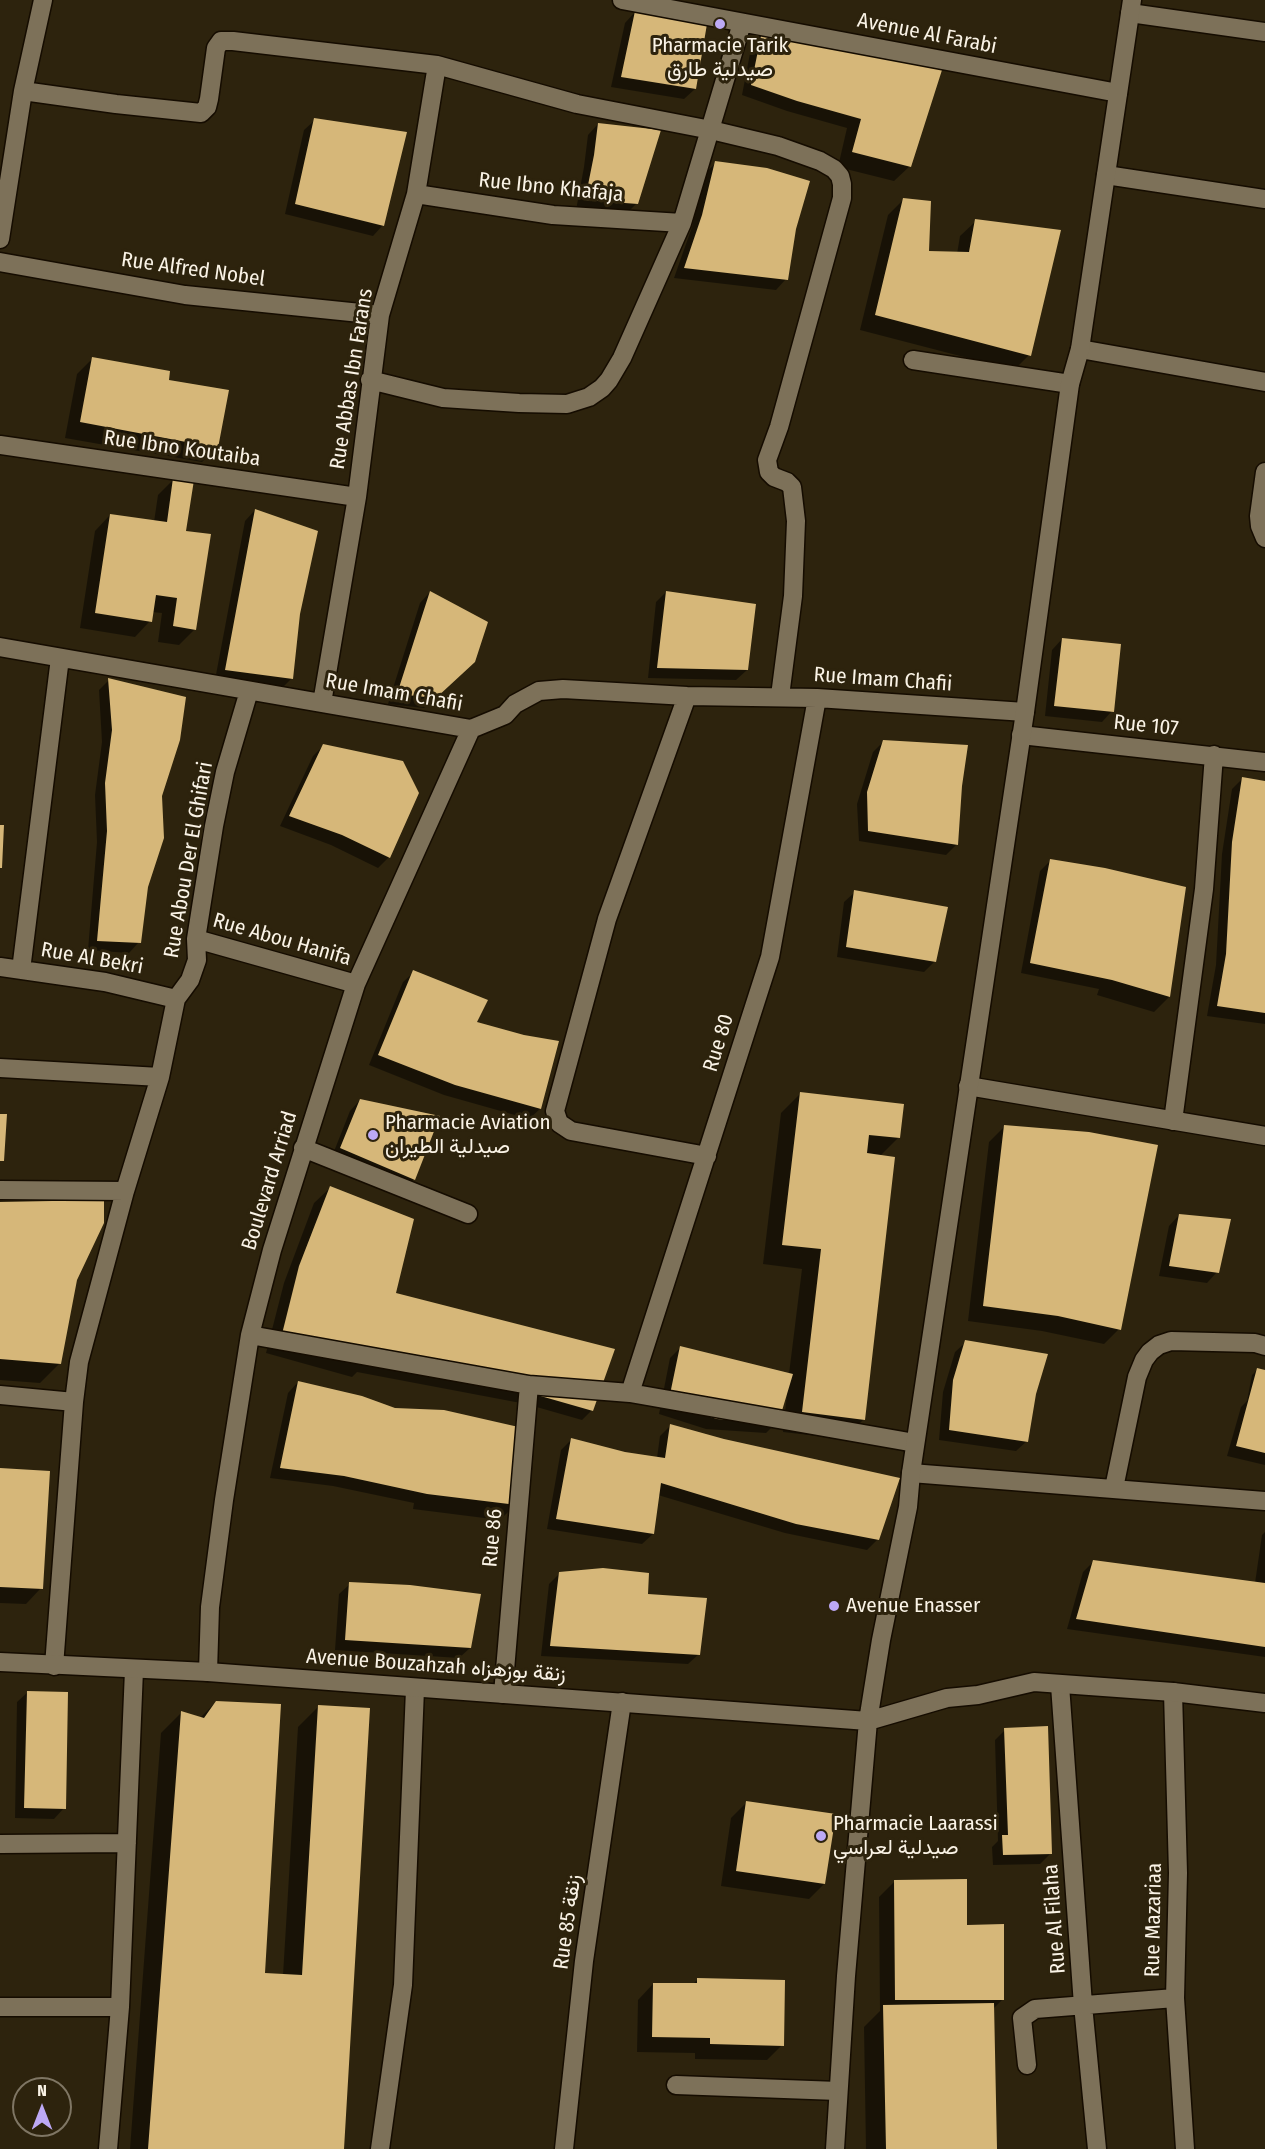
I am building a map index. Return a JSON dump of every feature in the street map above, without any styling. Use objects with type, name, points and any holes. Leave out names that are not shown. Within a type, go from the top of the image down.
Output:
[{"type":"street","points":[[0,240],[23,91],[43,0]]},
{"type":"street","name":"Avenue Al Farabi","points":[[622,0],[1118,93]]},
{"type":"street","points":[[835,2149],[868,1721],[881,1640],[908,1507],[915,1443],[1025,712],[1070,384],[1080,349],[1131,6],[1265,32]]},
{"type":"street","points":[[370,380],[443,398],[567,404],[589,397],[609,380],[622,358],[682,224],[742,23]]},
{"type":"street","points":[[23,91],[201,113],[206,110],[209,99],[216,48],[224,41],[437,65],[577,104],[711,130],[778,146],[820,161],[834,169],[840,176],[843,191],[779,427],[767,460],[768,471],[792,487],[796,521],[793,596],[780,696]]},
{"type":"street","name":"Rue Abbas Ibn Farans","points":[[322,703],[357,497],[380,315],[416,194],[437,65]]},
{"type":"street","points":[[1106,175],[1265,199]]},
{"type":"street","name":"Rue Ibno Khafaja","points":[[416,194],[553,215],[682,224]]},
{"type":"street","name":"Rue Alfred Nobel","points":[[0,262],[185,295],[380,315]]},
{"type":"street","points":[[1080,349],[1265,382]]},
{"type":"street","points":[[913,360],[1070,384]]},
{"type":"street","name":"Rue Ibno Koutaiba","points":[[0,445],[357,497]]},
{"type":"street","points":[[1265,472],[1259,516],[1265,538]]},
{"type":"street","name":"Rue Imam Chafii","points":[[0,647],[471,729],[505,715],[515,704],[539,691],[563,689],[687,696],[780,696],[1025,712]]},
{"type":"street","points":[[21,970],[60,658]]},
{"type":"street","name":"Rue Abou Der El Ghifari","points":[[54,1666],[79,1362],[125,1191],[160,1077],[177,999],[190,980],[197,960],[196,939],[214,826],[223,783],[249,691]]},
{"type":"street","points":[[687,696],[607,919],[555,1111],[559,1123],[571,1131],[707,1156]]},
{"type":"street","name":"Rue 80","points":[[630,1393],[770,957],[817,698]]},
{"type":"street","name":"Boulevard Arriad","points":[[207,1672],[213,1583],[250,1335],[272,1250],[356,984],[471,729]]},
{"type":"street","name":"Rue 107","points":[[1021,735],[1265,762]]},
{"type":"street","points":[[1173,1121],[1204,889],[1214,756]]},
{"type":"street","name":"Rue Abou Hanifa","points":[[196,939],[356,984]]},
{"type":"street","name":"Rue Al Bekri","points":[[0,968],[105,982],[177,999]]},
{"type":"street","points":[[0,1068],[160,1077]]},
{"type":"street","points":[[968,1086],[1265,1136]]},
{"type":"street","points":[[303,1148],[468,1214]]},
{"type":"street","points":[[0,1190],[125,1191]]},
{"type":"street","points":[[250,1335],[529,1385],[630,1393],[915,1443]]},
{"type":"street","points":[[1114,1488],[1137,1377],[1150,1352],[1159,1345],[1171,1341],[1255,1343],[1265,1346]]},
{"type":"street","name":"Rue 86","points":[[503,1694],[529,1385]]},
{"type":"street","points":[[0,1395],[74,1401]]},
{"type":"street","points":[[911,1473],[1265,1501]]},
{"type":"street","name":"Avenue Bouzahzah زنقة بوزهزاه","points":[[0,1662],[207,1672],[868,1721]]},
{"type":"street","points":[[108,2149],[120,2007],[134,1670]]},
{"type":"street","points":[[868,1721],[947,1698],[978,1695],[1034,1682],[1060,1686],[1173,1692],[1265,1703]]},
{"type":"street","name":"Rue Al Filaha","points":[[1060,1686],[1083,2005],[1097,2149]]},
{"type":"street","points":[[380,2149],[404,1985],[415,1689]]},
{"type":"street","name":"Rue Mazariaa","points":[[1173,1692],[1178,1873],[1175,1998],[1185,2149]]},
{"type":"street","name":"Rue 85 زنقة","points":[[564,2149],[584,1961],[622,1702]]},
{"type":"street","points":[[0,1844],[127,1843]]},
{"type":"street","points":[[1026,2065],[1022,2018],[1035,2008],[1175,1998]]},
{"type":"street","points":[[0,2007],[120,2007]]},
{"type":"street","points":[[676,2085],[838,2091]]},
{"type":"building","points":[[635,11],[707,24],[696,89],[621,77]]},
{"type":"building","points":[[762,31],[875,53],[942,70],[911,167],[852,152],[861,119],[751,85]]},
{"type":"building","points":[[314,118],[407,132],[384,226],[295,204]]},
{"type":"building","points":[[598,123],[661,130],[638,204],[585,200]]},
{"type":"building","points":[[715,161],[767,168],[810,181],[796,229],[788,280],[684,268],[702,215]]},
{"type":"building","points":[[903,198],[931,201],[929,251],[969,252],[975,219],[1061,230],[1031,356],[875,315]]},
{"type":"building","points":[[92,357],[170,371],[169,380],[229,390],[218,448],[80,422]]},
{"type":"building","points":[[173,478],[194,480],[186,531],[211,534],[196,630],[173,626],[177,598],[156,595],[152,622],[95,613],[110,514],[167,522]]},
{"type":"building","points":[[255,509],[318,531],[300,614],[293,679],[225,670]]},
{"type":"building","points":[[430,591],[488,622],[475,662],[436,698],[397,694]]},
{"type":"building","points":[[666,591],[756,604],[748,670],[657,668]]},
{"type":"building","points":[[1062,638],[1121,644],[1114,712],[1054,706]]},
{"type":"building","points":[[108,678],[186,697],[180,740],[162,796],[164,838],[148,887],[141,943],[97,941],[107,831],[105,783],[112,730]]},
{"type":"building","points":[[883,740],[968,745],[962,786],[958,845],[868,831],[867,792]]},
{"type":"building","points":[[323,744],[403,761],[419,793],[390,858],[342,835],[289,816]]},
{"type":"building","points":[[1242,777],[1265,781],[1265,1013],[1217,1006],[1226,954],[1232,842]]},
{"type":"building","points":[[0,825],[4,825],[2,868],[0,868]]},
{"type":"building","points":[[1050,859],[1105,868],[1186,887],[1170,997],[1112,980],[1030,963]]},
{"type":"building","points":[[854,890],[948,907],[936,962],[846,947]]},
{"type":"building","points":[[413,970],[488,1000],[477,1022],[524,1035],[559,1041],[541,1109],[455,1085],[378,1055]]},
{"type":"building","points":[[800,1092],[904,1104],[900,1138],[869,1135],[867,1153],[895,1157],[865,1420],[802,1412],[821,1249],[782,1245]]},
{"type":"building","points":[[360,1099],[440,1116],[415,1180],[340,1148]]},
{"type":"building","points":[[0,1114],[7,1114],[4,1161],[0,1161]]},
{"type":"building","points":[[1004,1125],[1089,1132],[1158,1145],[1121,1330],[1058,1316],[983,1306]]},
{"type":"building","points":[[330,1186],[414,1219],[396,1293],[615,1349],[593,1411],[537,1395],[281,1338],[299,1266]]},
{"type":"building","points":[[104,1200],[104,1223],[77,1280],[61,1364],[0,1359],[0,1202]]},
{"type":"building","points":[[1179,1214],[1231,1219],[1219,1273],[1169,1266]]},
{"type":"building","points":[[965,1340],[1048,1354],[1036,1394],[1028,1442],[949,1430],[953,1380]]},
{"type":"building","points":[[680,1346],[793,1374],[778,1424],[717,1419],[668,1404]]},
{"type":"building","points":[[1257,1368],[1265,1370],[1265,1453],[1236,1446]]},
{"type":"building","points":[[298,1381],[362,1396],[395,1408],[444,1410],[523,1428],[517,1505],[427,1494],[344,1476],[280,1468]]},
{"type":"building","points":[[670,1424],[724,1439],[900,1478],[879,1540],[796,1524],[661,1483],[654,1534],[556,1519],[571,1438],[625,1452],[665,1458]]},
{"type":"building","points":[[0,1468],[50,1471],[43,1589],[0,1587]]},
{"type":"building","points":[[1093,1560],[1265,1583],[1265,1647],[1076,1619]]},
{"type":"building","points":[[603,1568],[649,1573],[648,1594],[707,1598],[700,1655],[550,1646],[559,1572]]},
{"type":"building","points":[[349,1582],[410,1585],[481,1594],[471,1648],[345,1640]]},
{"type":"building","points":[[27,1691],[68,1692],[66,1809],[24,1808]]},
{"type":"building","points":[[216,1701],[281,1704],[265,1973],[302,1975],[318,1705],[370,1708],[344,2149],[148,2149],[181,1711],[204,1718]]},
{"type":"building","points":[[1048,1726],[1052,1854],[1003,1855],[1002,1835],[1008,1835],[1004,1728]]},
{"type":"building","points":[[746,1801],[836,1814],[825,1884],[736,1871]]},
{"type":"building","points":[[967,1879],[967,1925],[1004,1924],[1004,2000],[895,2000],[894,1880]]},
{"type":"building","points":[[697,1978],[785,1980],[784,2046],[710,2044],[710,2038],[652,2037],[653,1983],[697,1983]]},
{"type":"building","points":[[994,2003],[997,2149],[886,2149],[883,2005]]},
{"type":"place","name":"Pharmacie Tarik صيدلية طارق","points":[[720,24]]},
{"type":"place","name":"Pharmacie Aviation صيدلية الطيران","points":[[373,1135]]},
{"type":"place","name":"Avenue Enasser","points":[[834,1606]]},
{"type":"place","name":"Pharmacie Laarassi صيدلية لعراسي","points":[[821,1836]]}]
